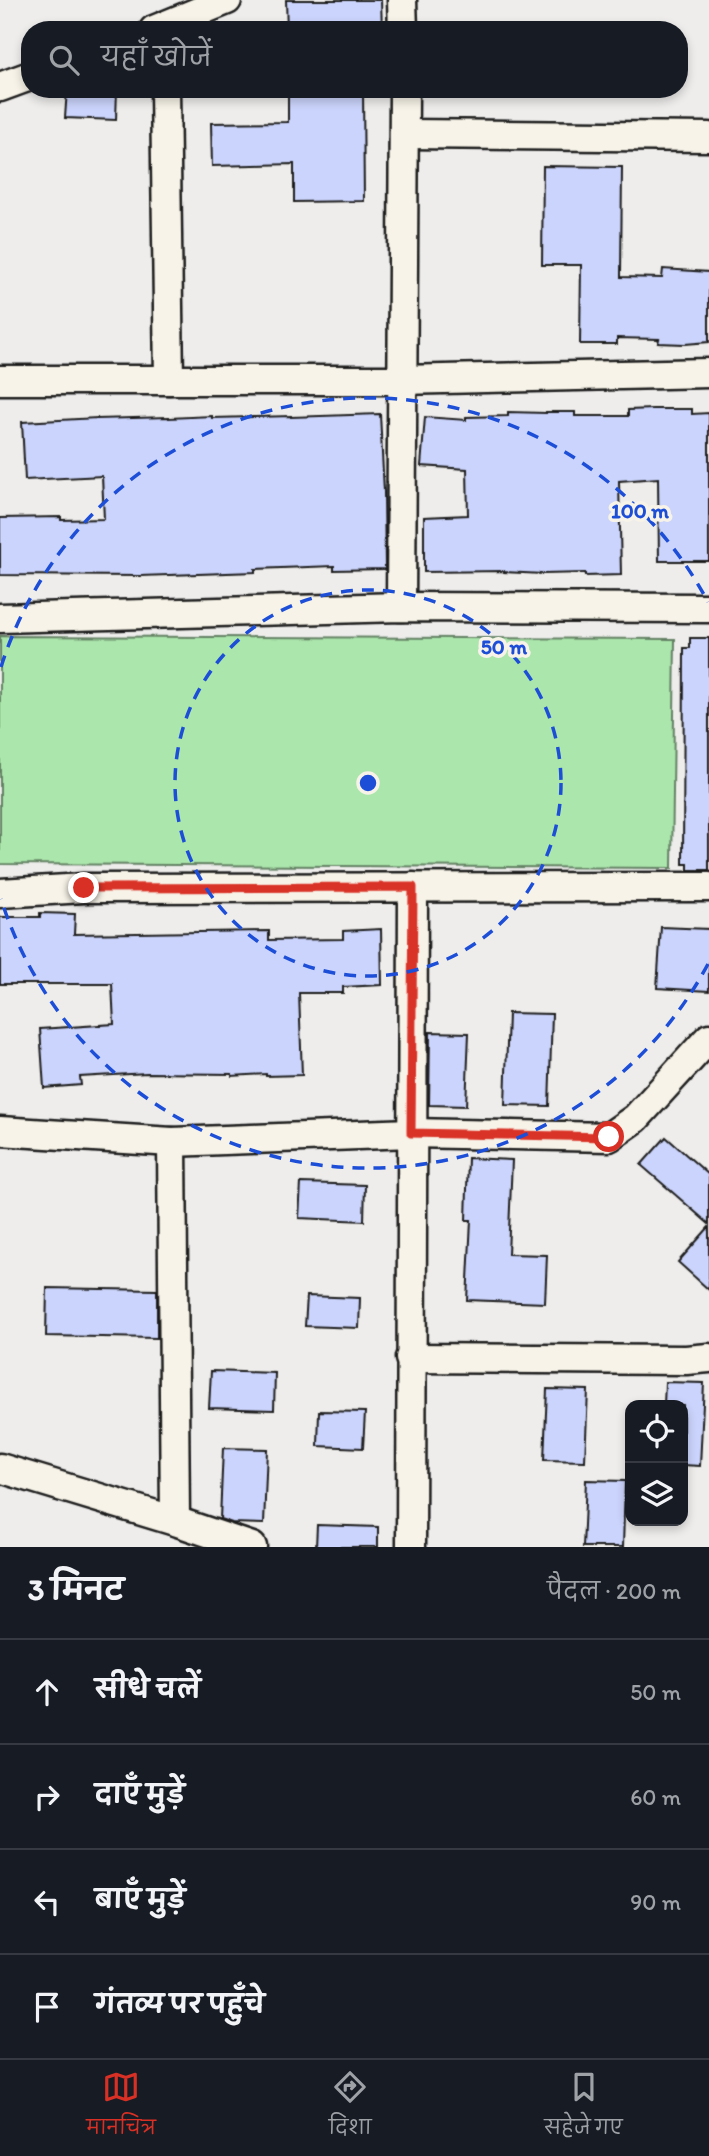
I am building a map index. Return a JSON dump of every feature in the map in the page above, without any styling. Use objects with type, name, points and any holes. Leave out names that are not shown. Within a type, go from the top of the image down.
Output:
[{"type":"street","points":[[178,21],[227,0]]},
{"type":"street","points":[[402,0],[402,21]]},
{"type":"street","points":[[0,87],[21,79]]},
{"type":"street","points":[[164,98],[169,380]]},
{"type":"street","points":[[401,607],[404,98]]},
{"type":"street","points":[[405,134],[709,137]]},
{"type":"street","points":[[0,380],[401,380],[709,373]]},
{"type":"street","points":[[0,618],[401,607],[709,608]]},
{"type":"street","points":[[411,1547],[413,887]]},
{"type":"street","points":[[0,892],[84,888],[709,887]]},
{"type":"street","points":[[0,1131],[172,1142],[411,1133],[609,1137],[636,1118],[709,1038]]},
{"type":"street","points":[[172,1142],[175,1521]]},
{"type":"street","points":[[410,1358],[709,1359]]},
{"type":"street","points":[[0,1468],[252,1547]]},
{"type":"green space","points":[[0,636],[675,639],[672,868],[0,864]]},
{"type":"building","points":[[286,0],[381,0],[382,21],[287,21]]},
{"type":"building","points":[[66,98],[117,98],[116,120],[65,118]]},
{"type":"building","points":[[288,98],[363,98],[364,201],[294,202],[294,164],[212,166],[211,123],[288,122]]},
{"type":"building","points":[[543,166],[622,167],[621,277],[662,278],[663,269],[709,272],[709,342],[658,343],[659,339],[617,338],[617,344],[580,344],[581,265],[542,265]]},
{"type":"building","points":[[692,409],[692,414],[709,413],[709,561],[659,561],[658,478],[619,481],[621,575],[585,576],[585,573],[504,571],[424,572],[424,517],[468,515],[467,469],[421,466],[425,417],[466,420],[466,417],[508,416],[508,412],[575,412],[575,416],[628,416],[628,410]]},
{"type":"building","points":[[380,414],[385,569],[334,570],[334,566],[140,576],[0,575],[0,518],[104,519],[102,476],[25,480],[22,422],[97,418]]},
{"type":"building","points":[[690,638],[709,638],[709,870],[688,870],[688,864],[683,864],[684,648],[690,648]]},
{"type":"building","points":[[40,913],[75,914],[74,934],[269,931],[269,940],[343,939],[343,931],[381,929],[382,985],[343,987],[343,993],[299,993],[302,1075],[147,1073],[80,1077],[81,1085],[44,1088],[40,1029],[114,1024],[112,984],[0,984],[0,917],[40,917]]},
{"type":"building","points":[[661,927],[709,929],[709,991],[657,988]]},
{"type":"building","points":[[508,1013],[552,1014],[549,1106],[505,1105]]},
{"type":"building","points":[[430,1032],[469,1033],[466,1106],[429,1105]]},
{"type":"building","points":[[666,1137],[709,1175],[709,1224],[641,1165]]},
{"type":"building","points":[[468,1158],[512,1160],[508,1254],[547,1255],[545,1303],[467,1300],[471,1220],[466,1220]]},
{"type":"building","points":[[301,1183],[365,1185],[364,1221],[299,1218]]},
{"type":"building","points":[[709,1227],[709,1290],[678,1262]]},
{"type":"building","points":[[47,1288],[157,1290],[157,1338],[46,1336]]},
{"type":"building","points":[[307,1296],[360,1298],[359,1328],[305,1326]]},
{"type":"building","points":[[211,1371],[275,1373],[274,1410],[209,1408]]},
{"type":"building","points":[[665,1382],[704,1383],[700,1466],[688,1465],[688,1400],[664,1400]]},
{"type":"building","points":[[547,1389],[588,1390],[585,1461],[544,1460]]},
{"type":"building","points":[[319,1411],[365,1412],[363,1448],[318,1446]]},
{"type":"building","points":[[223,1448],[267,1449],[264,1524],[232,1523],[220,1519]]},
{"type":"building","points":[[586,1480],[625,1481],[623,1547],[583,1547]]},
{"type":"building","points":[[317,1525],[378,1527],[378,1547],[316,1547]]},
{"type":"route","points":[[84,888],[413,887],[411,1133],[609,1137]]}]
